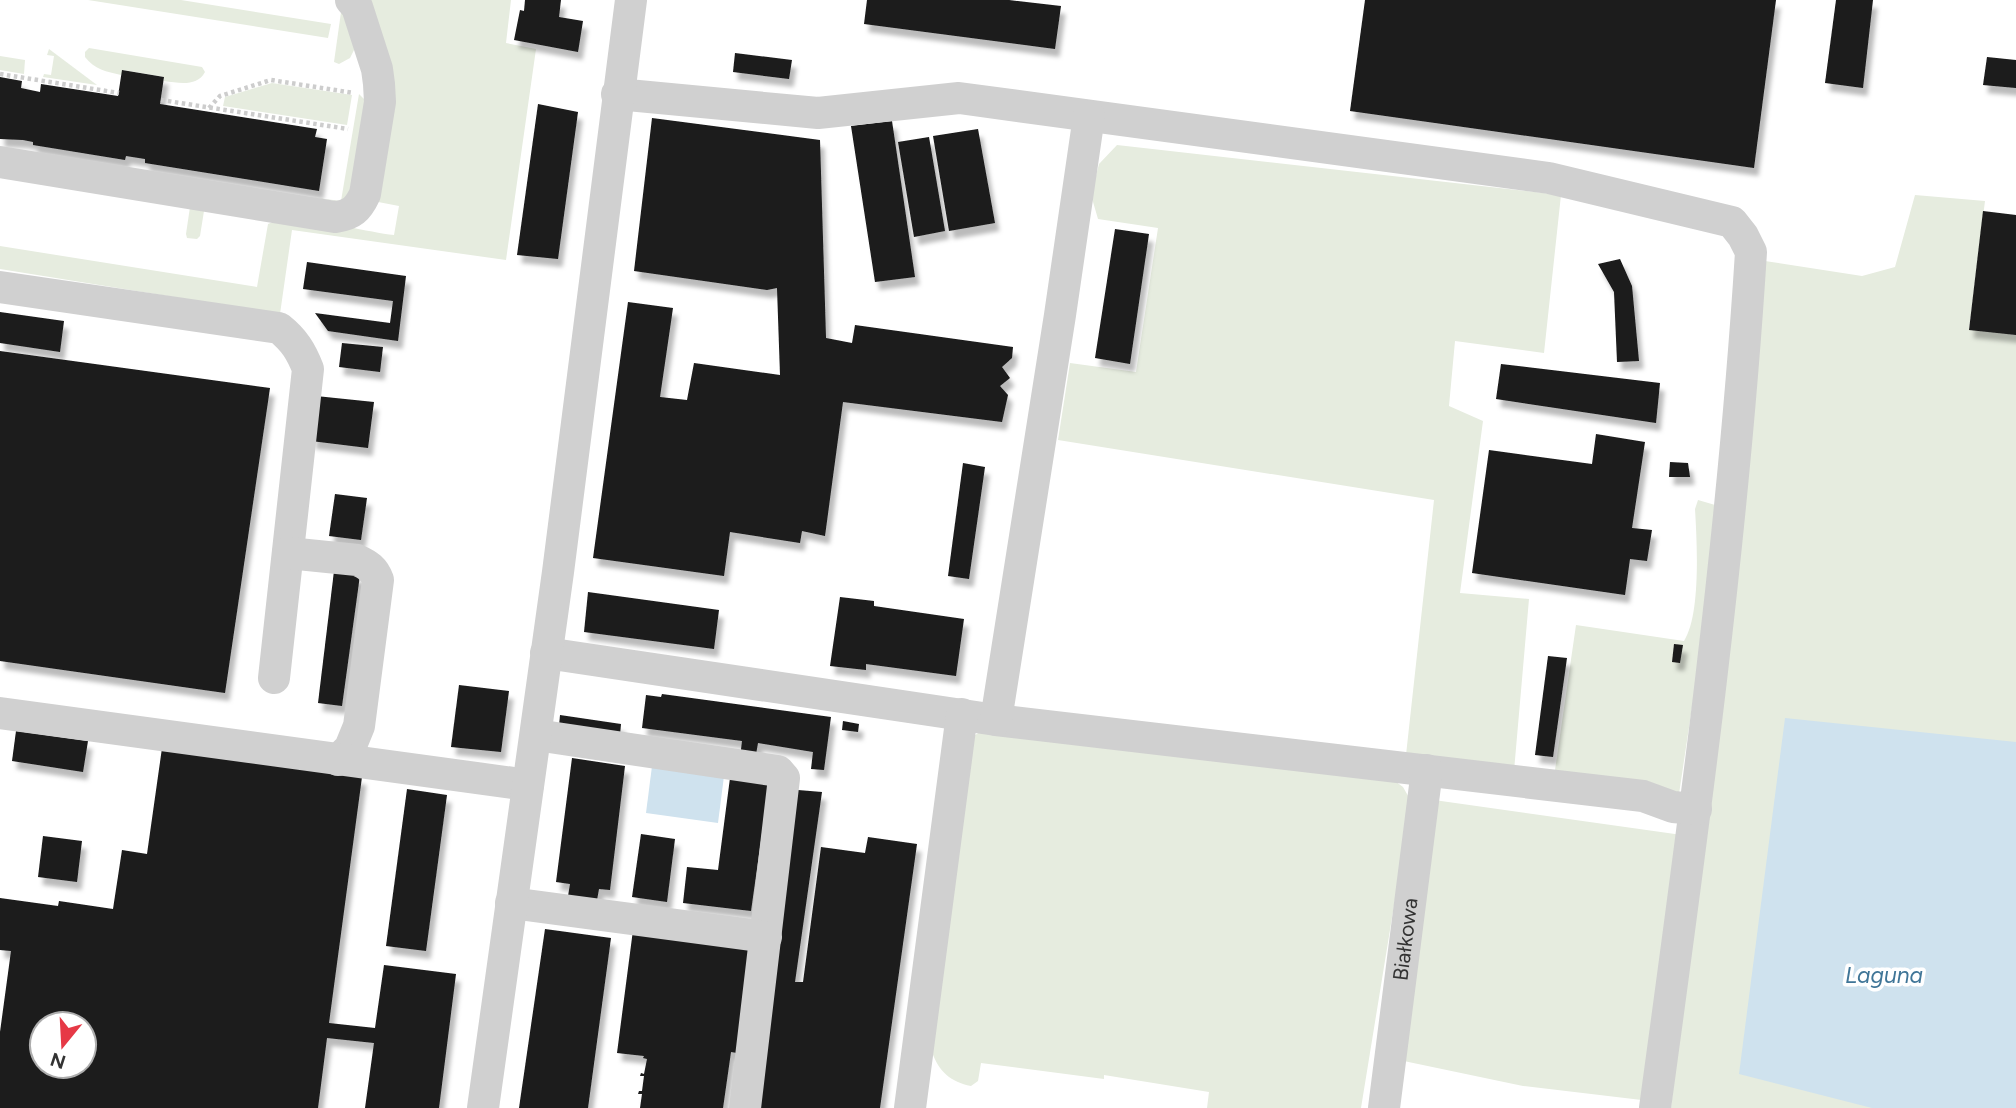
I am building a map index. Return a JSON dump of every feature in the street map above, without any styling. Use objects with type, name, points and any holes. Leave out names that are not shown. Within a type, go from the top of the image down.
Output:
[{"type":"lane","points":[[0,162],[335,217],[348,215],[358,207],[365,194],[380,102],[377,69],[357,8],[351,0]]},
{"type":"lane","points":[[484,1108],[536,735],[631,0]]},
{"type":"lane","points":[[617,94],[818,114],[959,98],[1549,177],[1732,222],[1751,252],[1744,370],[1696,808],[1655,1108]]},
{"type":"lane","points":[[996,720],[1089,116]]},
{"type":"lane","points":[[0,287],[279,328],[291,337],[308,369],[274,678]]},
{"type":"lane","points":[[288,553],[357,560],[375,572],[378,580],[359,726],[350,748],[338,760]]},
{"type":"lane","points":[[546,653],[996,720],[1643,796],[1673,807],[1696,808]]},
{"type":"lane","points":[[0,713],[528,785]]},
{"type":"lane","points":[[910,1108],[962,714]]},
{"type":"lane","points":[[536,735],[778,771],[784,778],[746,1108]]},
{"type":"lane","name":"Białkowa","points":[[1384,1108],[1427,770]]},
{"type":"lane","points":[[511,903],[766,937]]},
{"type":"path","points":[[0,74],[119,93]]},
{"type":"path","points":[[209,108],[220,96],[271,80],[354,93],[352,105]]},
{"type":"path","points":[[161,100],[348,129]]},
{"type":"path","points":[[346,141],[350,117]]},
{"type":"shaded area","points":[[88,0],[181,0],[331,24],[328,38]]},
{"type":"shaded area","points":[[365,0],[511,0],[506,43],[536,49],[506,260],[292,230],[280,314],[0,269],[0,246],[257,287],[268,224],[280,221],[311,221],[394,235],[399,206],[373,201]]},
{"type":"shaded area","points":[[342,5],[356,46],[350,58],[339,64],[334,62]]},
{"type":"shaded area","points":[[89,48],[202,67],[205,72],[202,77],[187,83],[164,81],[164,77],[123,70],[121,75],[92,64],[85,57]]},
{"type":"shaded area","points":[[49,49],[97,85],[43,77],[44,74],[51,75],[54,56],[47,55]]},
{"type":"shaded area","points":[[0,56],[25,60],[24,74],[0,70]]},
{"type":"shaded area","points":[[272,83],[352,95],[347,125],[223,106],[225,97]]},
{"type":"shaded area","points":[[359,94],[365,100],[367,109],[347,203],[310,197],[341,201]]},
{"type":"shaded area","points":[[1117,145],[1561,195],[1544,353],[1455,341],[1449,406],[1483,421],[1460,593],[1529,599],[1514,771],[1406,755],[1434,500],[1058,440],[1070,363],[1136,372],[1158,228],[1098,219],[1091,195],[1099,164]]},
{"type":"shaded area","points":[[1915,195],[1985,201],[1969,329],[2016,335],[2016,1108],[1671,1108],[1765,261],[1862,276],[1895,267]]},
{"type":"shaded area","points":[[190,207],[204,211],[200,236],[197,239],[187,238],[186,234]]},
{"type":"shaded area","points":[[1698,500],[1722,507],[1679,794],[1554,777],[1576,625],[1684,641],[1693,614],[1695,597],[1695,509]]},
{"type":"shaded area","points":[[980,732],[1395,781],[1403,787],[1411,801],[1361,1108],[1207,1108],[1209,1092],[1104,1075],[1104,1079],[981,1063],[978,1081],[971,1086],[957,1082],[947,1075],[932,1052],[972,737]]},
{"type":"shaded area","points":[[1434,800],[1682,835],[1650,1101],[1523,1086],[1399,1060]]},
{"type":"water","name":"Laguna","points":[[1785,718],[2016,742],[2016,1108],[1872,1108],[1739,1074]]},
{"type":"water","points":[[652,766],[724,776],[718,823],[646,813]]},
{"type":"building","points":[[525,0],[561,0],[559,17],[583,21],[578,52],[514,40],[520,10],[524,11]]},
{"type":"building","points":[[867,0],[1009,0],[1061,6],[1055,49],[864,24]]},
{"type":"building","points":[[1365,0],[1776,0],[1754,168],[1350,111]]},
{"type":"building","points":[[1836,0],[1873,0],[1863,88],[1825,83]]},
{"type":"building","points":[[735,53],[792,60],[789,79],[733,72]]},
{"type":"building","points":[[1987,57],[2016,60],[2016,88],[1983,85]]},
{"type":"building","points":[[122,70],[164,77],[160,104],[317,129],[315,137],[327,139],[319,191],[145,163],[145,159],[126,156],[125,160],[33,145],[33,142],[23,140],[0,139],[0,77],[22,81],[21,88],[40,92],[41,84],[118,96]]},
{"type":"building","points":[[538,104],[578,112],[558,259],[517,255]]},
{"type":"building","points":[[652,118],[820,140],[826,338],[852,343],[855,325],[1013,347],[1012,358],[1002,367],[1010,378],[1000,386],[1008,395],[1002,422],[843,402],[825,536],[802,531],[800,543],[730,532],[724,576],[593,558],[628,302],[673,308],[660,397],[687,400],[694,363],[780,375],[777,288],[767,290],[634,271]]},
{"type":"building","points":[[892,121],[915,277],[875,282],[851,126]]},
{"type":"building","points":[[978,129],[995,223],[949,231],[933,136]]},
{"type":"building","points":[[929,137],[945,231],[914,237],[898,142]]},
{"type":"building","points":[[1983,211],[2016,215],[2016,335],[1969,330]]},
{"type":"building","points":[[1115,229],[1149,234],[1130,364],[1095,358]]},
{"type":"building","points":[[1620,259],[1632,286],[1639,361],[1617,362],[1614,292],[1598,264]]},
{"type":"building","points":[[307,262],[406,276],[398,341],[328,331],[315,313],[390,323],[393,301],[303,289]]},
{"type":"building","points":[[0,312],[64,321],[60,352],[0,343]]},
{"type":"building","points":[[342,343],[383,347],[380,372],[339,367]]},
{"type":"building","points":[[0,351],[270,388],[225,693],[0,661]]},
{"type":"building","points":[[1501,364],[1660,383],[1656,423],[1496,399]]},
{"type":"building","points":[[316,396],[374,402],[368,448],[311,441]]},
{"type":"building","points":[[1596,434],[1645,442],[1632,528],[1652,530],[1647,561],[1630,559],[1625,595],[1472,573],[1489,450],[1592,464]]},
{"type":"building","points":[[1670,462],[1688,463],[1690,477],[1669,477]]},
{"type":"building","points":[[963,463],[985,467],[969,579],[948,576]]},
{"type":"building","points":[[335,494],[367,498],[361,540],[329,536]]},
{"type":"building","points":[[334,571],[360,575],[342,706],[318,703]]},
{"type":"building","points":[[588,592],[719,610],[714,649],[584,632]]},
{"type":"building","points":[[840,597],[874,601],[874,606],[964,619],[956,676],[866,664],[866,670],[830,666]]},
{"type":"building","points":[[1674,644],[1683,645],[1680,663],[1672,662]]},
{"type":"building","points":[[1548,656],[1567,658],[1553,757],[1535,755]]},
{"type":"building","points":[[459,685],[509,691],[501,752],[451,747]]},
{"type":"building","points":[[662,694],[831,717],[824,770],[811,769],[813,752],[758,743],[755,760],[740,758],[742,741],[642,728],[646,695],[661,697]]},
{"type":"building","points":[[560,715],[621,724],[620,735],[559,726]]},
{"type":"building","points":[[843,721],[859,724],[858,732],[842,730]]},
{"type":"building","points":[[16,731],[88,741],[83,772],[12,761]]},
{"type":"building","points":[[162,748],[362,777],[329,1023],[375,1028],[384,965],[456,974],[439,1108],[365,1108],[374,1043],[327,1038],[318,1108],[0,1108],[0,1032],[11,951],[0,950],[0,898],[58,906],[59,901],[113,909],[122,850],[147,854]]},
{"type":"building","points":[[572,758],[625,766],[610,890],[599,889],[597,900],[568,896],[570,884],[556,882]]},
{"type":"building","points":[[730,778],[769,784],[751,911],[683,903],[687,867],[718,870]]},
{"type":"building","points":[[407,789],[447,795],[426,951],[386,946]]},
{"type":"building","points":[[798,790],[822,792],[795,982],[803,982],[821,847],[865,853],[868,837],[917,844],[880,1108],[755,1108]]},
{"type":"building","points":[[641,834],[675,839],[667,902],[632,897]]},
{"type":"building","points":[[43,836],[82,841],[77,882],[38,877]]},
{"type":"building","points":[[545,929],[611,938],[588,1108],[519,1108]]},
{"type":"building","points":[[633,930],[752,943],[737,1053],[731,1052],[723,1108],[640,1108],[642,1094],[638,1094],[642,1091],[644,1076],[640,1076],[641,1073],[644,1074],[647,1059],[643,1058],[644,1056],[617,1053]]}]
